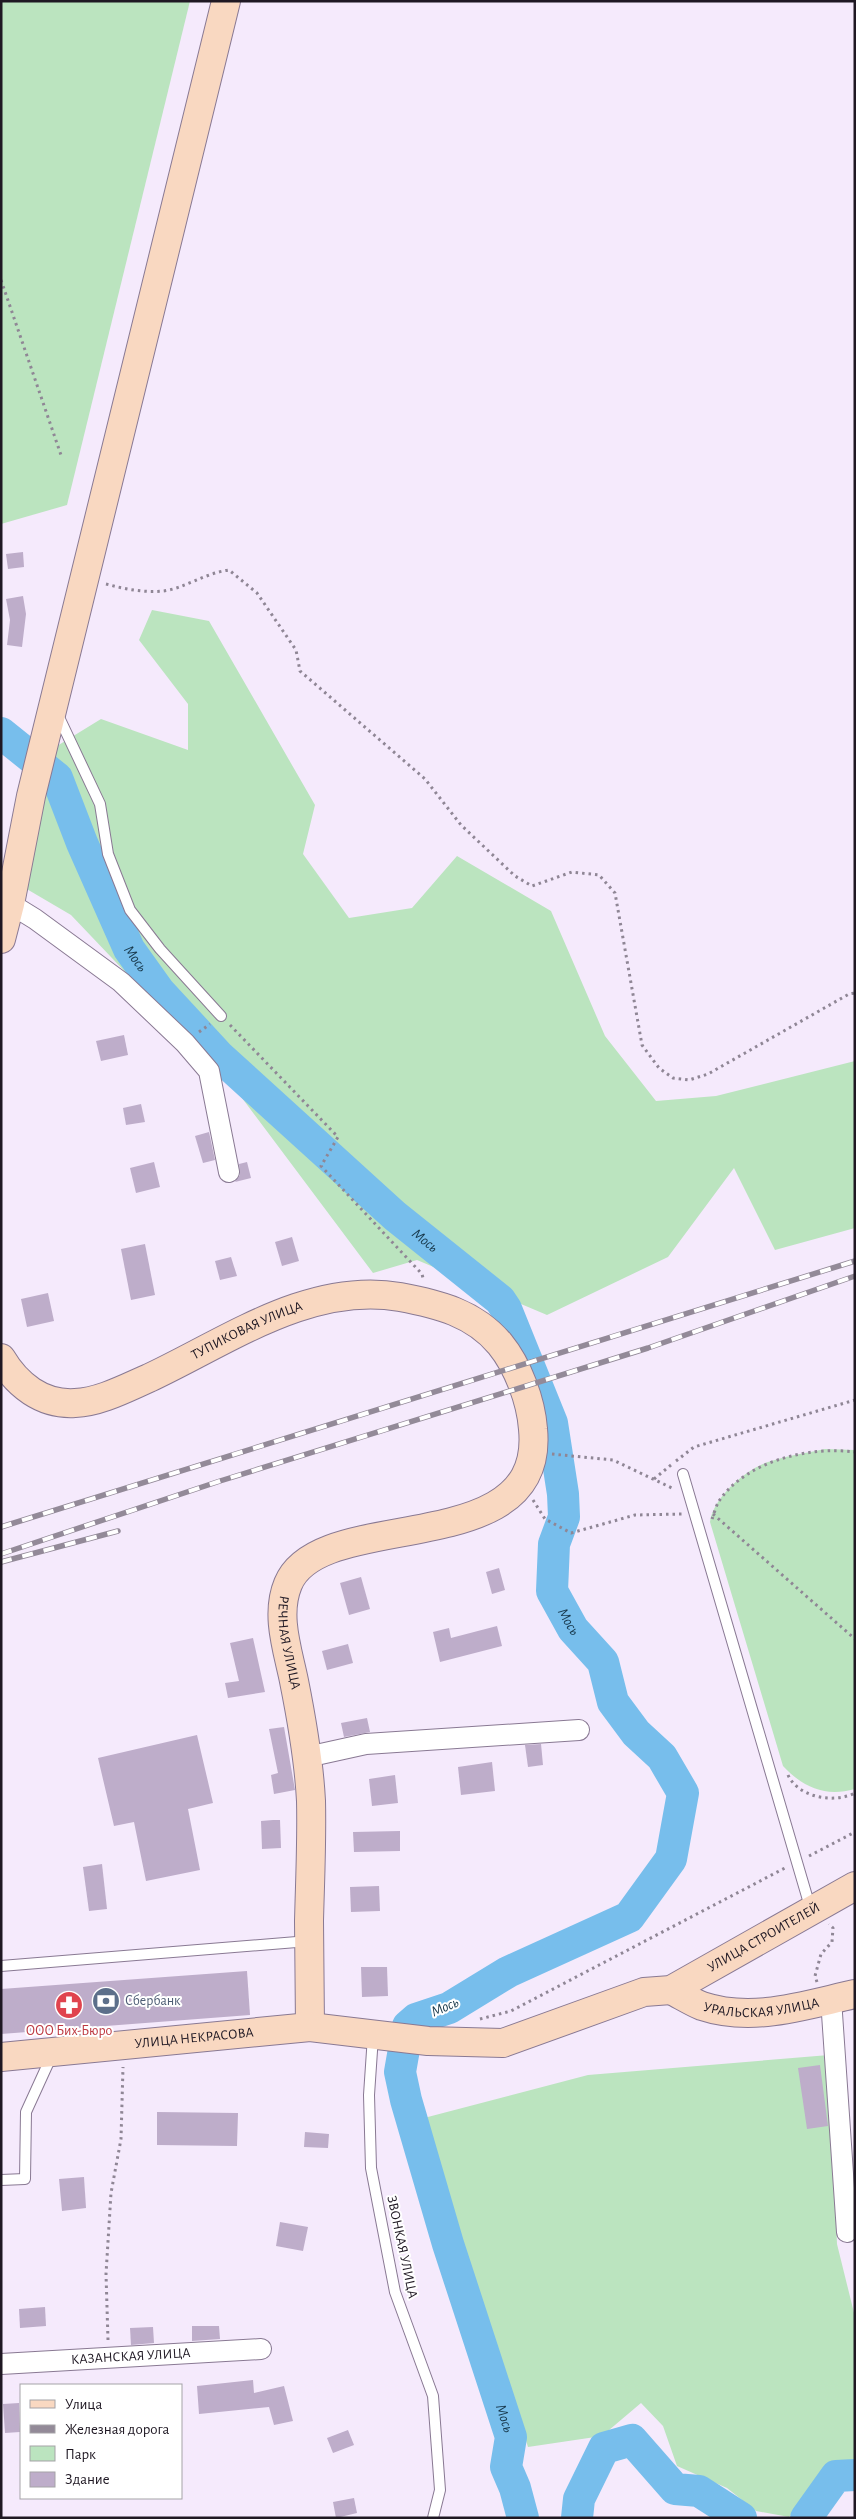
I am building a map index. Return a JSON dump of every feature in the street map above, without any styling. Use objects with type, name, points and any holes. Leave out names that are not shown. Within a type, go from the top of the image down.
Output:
[{"type":"street","points":[[1,939],[6,901],[53,703],[226,1]]},
{"type":"street","points":[[6,901],[35,919],[121,982],[185,1043],[209,1071],[229,1172]]},
{"type":"street","name":"ТУПИКОВАЯ УЛИЦА","points":[[1,1358],[17,1380],[37,1395],[59,1402],[75,1403],[89,1401],[128,1387],[271,1318],[294,1309],[331,1300],[368,1295],[393,1296],[441,1304],[478,1323],[504,1349]]},
{"type":"street","name":"РЕЧНАЯ УЛИЦА","points":[[310,2027],[311,1801],[307,1757],[283,1628],[284,1597],[294,1573],[304,1563],[330,1550],[459,1519],[483,1511],[512,1493],[528,1471],[533,1452],[533,1425],[519,1379],[504,1349]]},
{"type":"street","points":[[307,1757],[366,1744],[578,1730]]},
{"type":"street","name":"УЛИЦА СТРОИТЕЛЕЙ","points":[[671,1990],[855,1886]]},
{"type":"street","name":"УРАЛЬСКАЯ УЛИЦА","points":[[671,1990],[702,2006],[734,2012],[763,2014],[843,1997]]},
{"type":"street","name":"УЛИЦА НЕКРАСОВА","points":[[1,2057],[310,2027],[428,2041],[503,2043],[644,1992],[671,1990]]},
{"type":"street","points":[[843,1997],[848,2147],[848,2232]]},
{"type":"street","name":"КАЗАНСКАЯ УЛИЦА","points":[[1,2364],[261,2349]]},
{"type":"lane","points":[[53,703],[100,804],[108,854],[130,910],[160,948],[221,1016]]},
{"type":"lane","points":[[683,1474],[811,1910]]},
{"type":"lane","points":[[1,1966],[309,1941]]},
{"type":"lane","name":"ЗВОНКАЯ УЛИЦА","points":[[380,2036],[369,2095],[371,2168],[395,2292],[433,2396],[440,2490],[434,2518]]},
{"type":"lane","points":[[1,2180],[25,2179],[26,2112],[53,2052]]},
{"type":"path","points":[[1,280],[62,458]]},
{"type":"path","points":[[84,578],[130,590],[165,591],[214,572],[229,570],[257,593],[296,650],[300,671],[425,779],[461,825],[515,876],[532,886],[572,872],[599,876],[615,893],[642,1045],[658,1068],[673,1078],[689,1080],[708,1074],[849,994],[855,993]]},
{"type":"path","points":[[185,1043],[221,1016],[338,1137],[321,1166],[422,1274],[428,1302]]},
{"type":"path","points":[[654,1479],[694,1447],[855,1400]]},
{"type":"path","points":[[710,1522],[719,1501],[736,1484],[766,1463],[794,1455],[835,1449],[855,1452]]},
{"type":"path","points":[[552,1454],[613,1460],[690,1498],[713,1515],[855,1639]]},
{"type":"path","points":[[545,1519],[571,1533],[635,1515],[695,1514]]},
{"type":"path","points":[[785,1769],[792,1785],[819,1798],[855,1793]]},
{"type":"path","points":[[475,2020],[512,2011],[855,1832]]},
{"type":"path","points":[[811,1910],[833,1928],[832,1942],[821,1954],[815,1976],[820,1990],[843,1997]]},
{"type":"path","points":[[108,2358],[106,2274],[111,2193],[121,2139],[124,2045]]},
{"type":"green space","points":[[1,1],[190,1],[67,505],[1,524]]},
{"type":"green space","points":[[152,610],[209,621],[315,805],[303,854],[349,918],[412,908],[457,856],[551,911],[605,1036],[656,1101],[716,1096],[855,1061],[855,1228],[775,1250],[734,1168],[668,1257],[547,1315],[417,1260],[373,1273],[230,1082],[71,915],[25,888],[57,746],[101,719],[188,750],[188,704],[139,640]]},
{"type":"green space","points":[[825,1449],[855,1450],[855,1789],[834,1792],[816,1789],[807,1785],[783,1766],[710,1522],[717,1504],[731,1486],[750,1471],[768,1462]]},
{"type":"green space","points":[[829,2055],[837,2244],[855,2317],[855,2469],[831,2473],[789,2517],[756,2511],[727,2488],[677,2466],[663,2426],[641,2403],[602,2436],[528,2447],[424,2118],[588,2075]]},
{"type":"building","points":[[23,552],[24,567],[8,569],[6,554]]},
{"type":"building","points":[[23,596],[26,614],[22,647],[7,645],[10,620],[6,599]]},
{"type":"building","points":[[124,1035],[128,1055],[101,1061],[96,1041]]},
{"type":"building","points":[[141,1104],[145,1122],[126,1125],[123,1108]]},
{"type":"building","points":[[209,1132],[215,1160],[203,1163],[195,1136]]},
{"type":"building","points":[[154,1162],[160,1187],[136,1193],[130,1168]]},
{"type":"building","points":[[247,1162],[251,1178],[235,1182],[240,1175],[239,1164]]},
{"type":"building","points":[[292,1237],[299,1261],[282,1266],[275,1242]]},
{"type":"building","points":[[145,1244],[155,1295],[131,1300],[121,1249]]},
{"type":"building","points":[[231,1257],[237,1276],[220,1280],[215,1261]]},
{"type":"building","points":[[48,1293],[54,1321],[27,1327],[21,1299]]},
{"type":"building","points":[[499,1568],[505,1590],[492,1594],[486,1572]]},
{"type":"building","points":[[361,1577],[370,1609],[349,1615],[340,1583]]},
{"type":"building","points":[[497,1626],[502,1646],[440,1662],[433,1632],[449,1628],[451,1638]]},
{"type":"building","points":[[253,1638],[265,1692],[228,1698],[225,1683],[239,1681],[230,1643]]},
{"type":"building","points":[[348,1644],[353,1663],[327,1670],[322,1651]]},
{"type":"building","points":[[367,1718],[370,1732],[344,1737],[341,1723]]},
{"type":"building","points":[[284,1727],[295,1790],[274,1794],[271,1775],[278,1773],[269,1729]]},
{"type":"building","points":[[197,1735],[213,1803],[188,1809],[200,1870],[146,1881],[134,1822],[114,1826],[98,1758]]},
{"type":"building","points":[[541,1744],[543,1765],[528,1767],[525,1745]]},
{"type":"building","points":[[492,1762],[495,1791],[461,1795],[458,1767]]},
{"type":"building","points":[[395,1775],[398,1803],[372,1806],[369,1779]]},
{"type":"building","points":[[280,1820],[281,1848],[262,1849],[261,1821]]},
{"type":"building","points":[[400,1831],[400,1851],[354,1852],[353,1832]]},
{"type":"building","points":[[102,1864],[107,1909],[89,1911],[83,1867]]},
{"type":"building","points":[[379,1886],[380,1911],[351,1912],[350,1887]]},
{"type":"building","points":[[361,1967],[387,1967],[388,1996],[362,1997]]},
{"type":"building","points":[[247,1971],[250,2015],[1,2034],[1,1989]]},
{"type":"building","points":[[820,2065],[828,2126],[807,2129],[798,2068]]},
{"type":"building","points":[[157,2112],[238,2113],[237,2146],[157,2145]]},
{"type":"building","points":[[305,2132],[329,2134],[328,2148],[304,2147]]},
{"type":"building","points":[[84,2177],[86,2208],[62,2211],[59,2179]]},
{"type":"building","points":[[280,2222],[308,2227],[303,2251],[276,2246]]},
{"type":"building","points":[[45,2307],[46,2326],[20,2328],[19,2309]]},
{"type":"building","points":[[192,2326],[219,2326],[220,2339],[192,2341]]},
{"type":"building","points":[[153,2327],[154,2343],[131,2345],[130,2328]]},
{"type":"building","points":[[253,2380],[254,2393],[284,2386],[293,2421],[274,2425],[269,2407],[199,2414],[197,2386]]},
{"type":"building","points":[[19,2403],[20,2432],[5,2433],[3,2404]]},
{"type":"building","points":[[348,2430],[354,2445],[333,2453],[327,2438]]},
{"type":"building","points":[[354,2498],[357,2513],[336,2518],[333,2502]]},
{"type":"waterway","name":"Мось","points":[[1,733],[57,778],[82,843],[129,949],[159,991],[219,1056],[395,1216],[500,1300],[506,1309],[552,1423],[563,1494],[564,1517],[554,1544],[552,1591],[573,1629],[603,1662],[613,1702],[636,1733],[662,1757],[683,1793],[671,1859],[629,1917],[508,1972],[449,2008],[416,2019],[408,2026],[400,2072],[406,2100],[448,2244],[511,2437],[506,2467],[515,2488],[523,2518]]},
{"type":"waterway","name":"Мось","points":[[577,2518],[579,2499],[604,2448],[632,2440],[675,2489],[699,2491],[741,2518]]},
{"type":"waterway","name":"Мось","points":[[806,2518],[836,2476],[855,2475]]},
{"type":"railway","points":[[1,1527],[855,1261]]},
{"type":"railway","points":[[1,1554],[220,1481],[648,1348],[855,1276]]},
{"type":"railway","points":[[1,1562],[118,1531]]},
{"type":"place","name":"Сбербанк","points":[[106,2001]]},
{"type":"place","name":"ООО Бих-Бюро","points":[[69,2005]]}]
